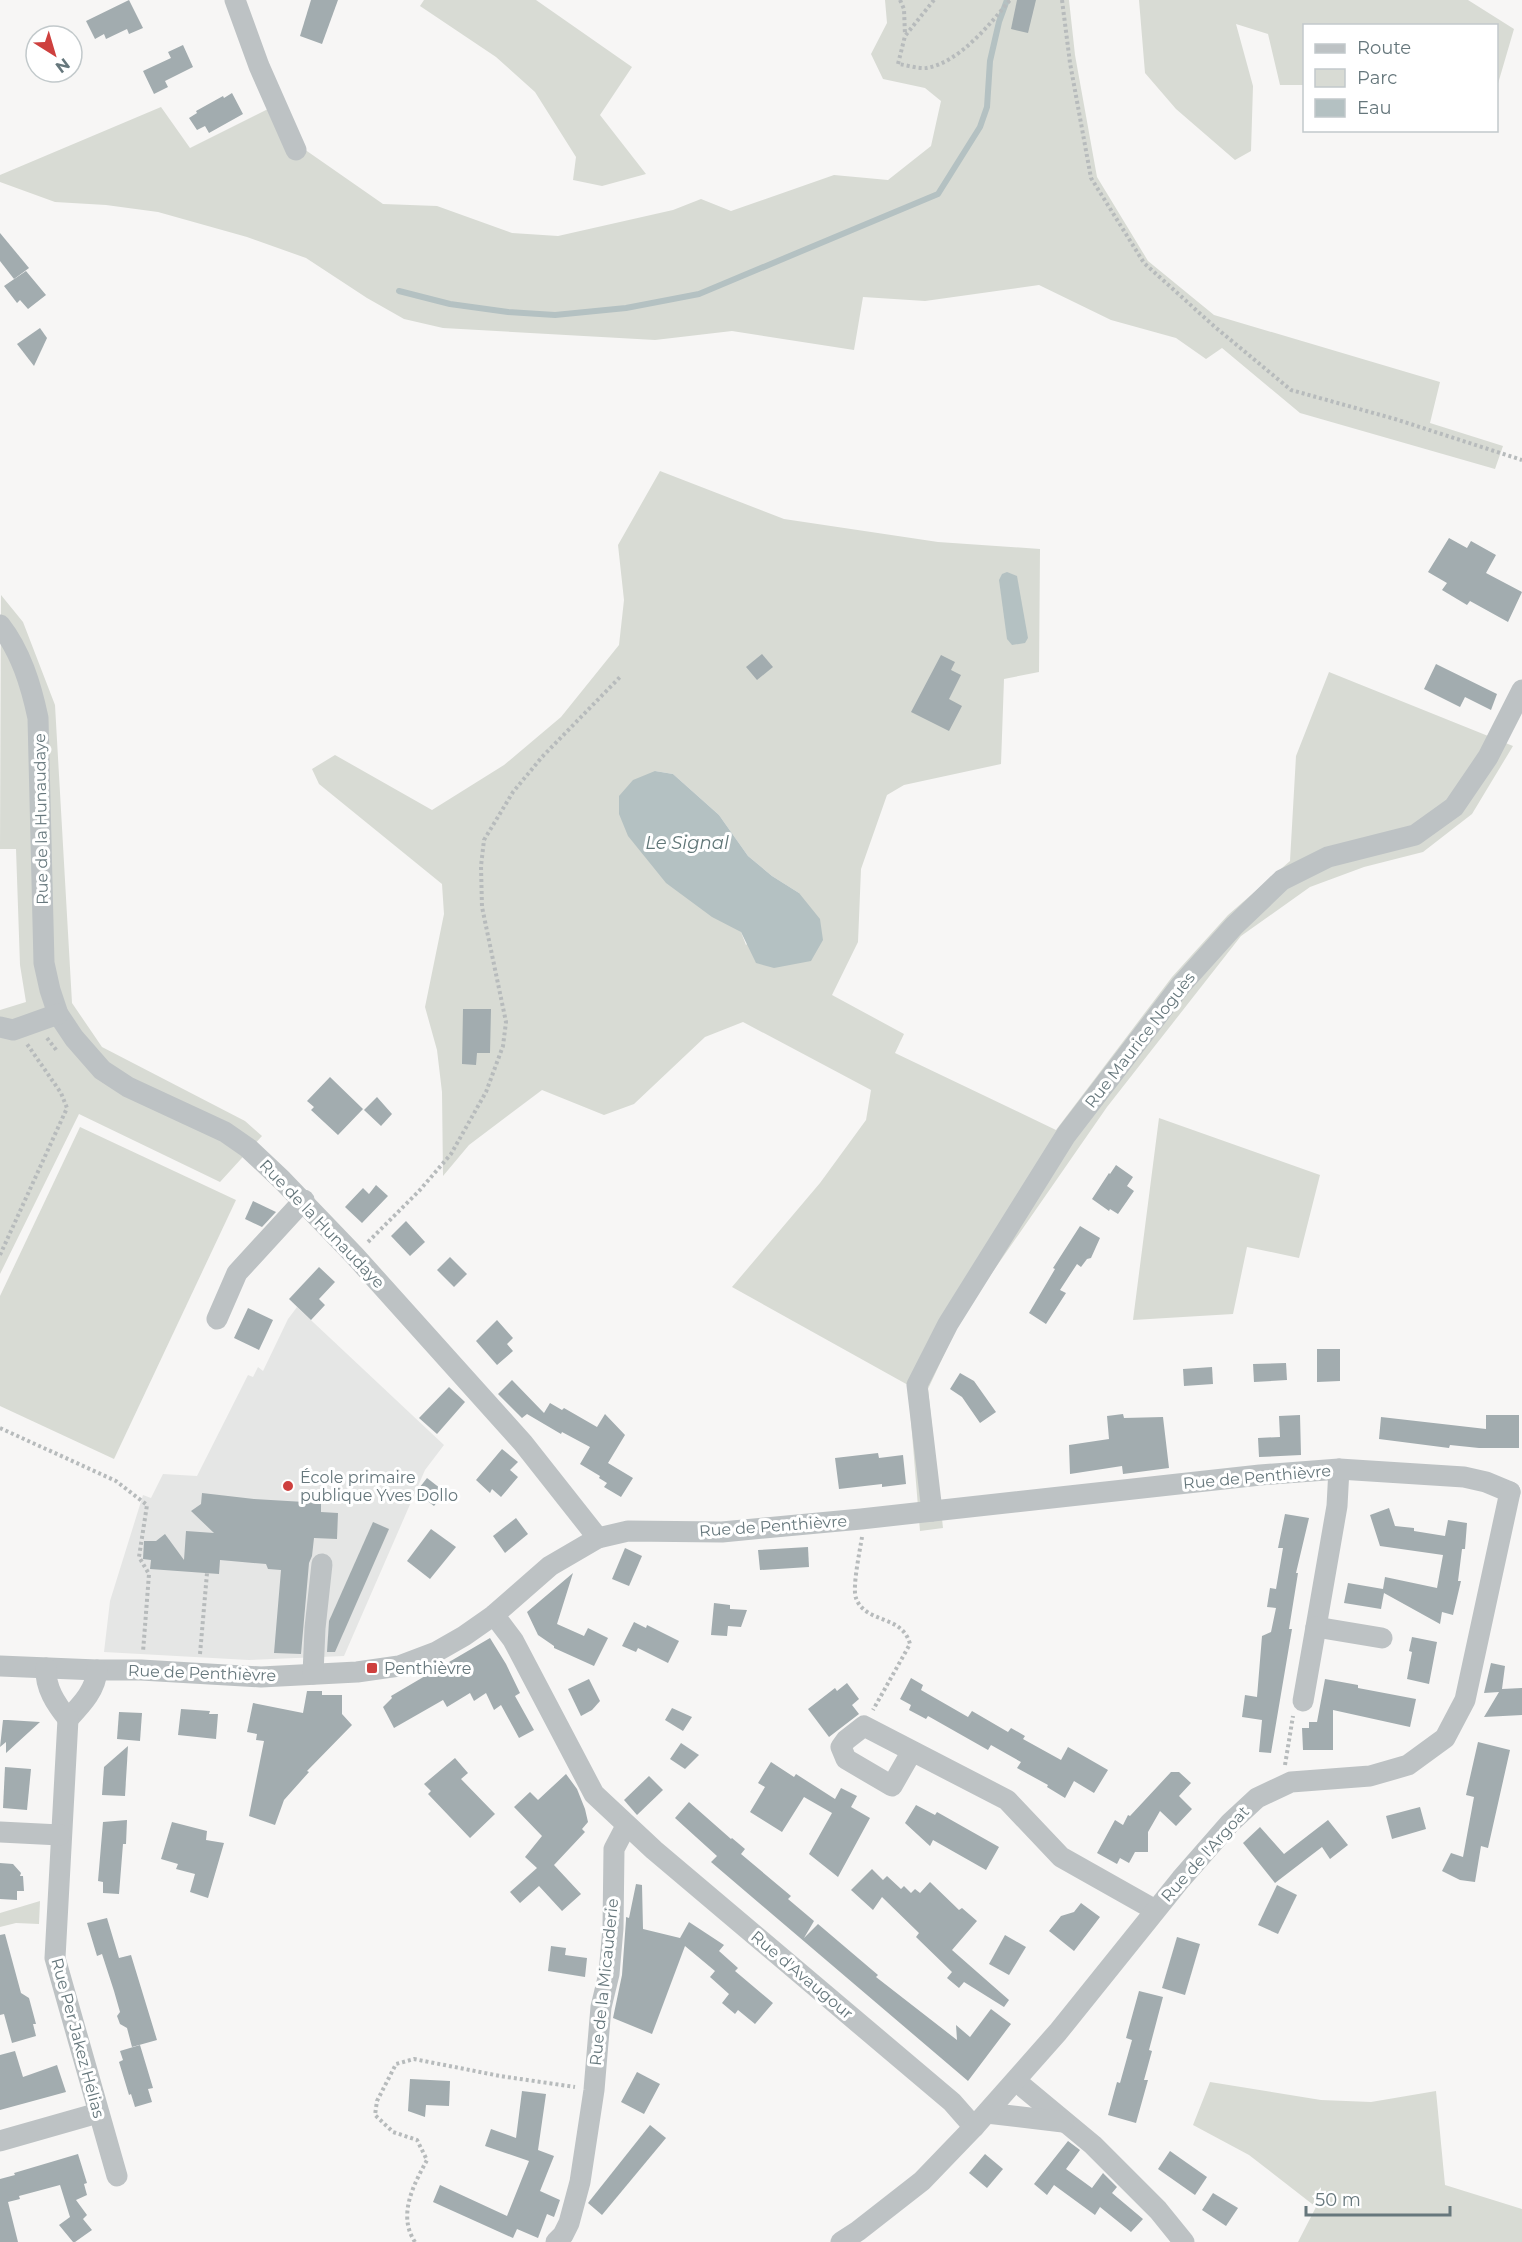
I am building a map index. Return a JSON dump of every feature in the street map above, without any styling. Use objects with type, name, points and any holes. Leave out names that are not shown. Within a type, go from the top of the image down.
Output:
[{"type":"street","points":[[235,0],[296,150]]},
{"type":"street","name":"Rue de la Hunaudaye","points":[[0,625],[9,636],[20,658],[32,690],[38,718],[44,963],[50,990],[49,1018],[74,1038],[102,1070],[128,1087],[233,1137],[304,1200],[524,1443],[598,1538]]},
{"type":"street","name":"Rue Maurice Noguès","points":[[932,1510],[917,1385],[948,1324],[1066,1135],[1181,984],[1233,926],[1282,880],[1328,857],[1414,835],[1454,807],[1488,757],[1522,690]]},
{"type":"street","points":[[0,1027],[13,1030],[49,1018]]},
{"type":"street","points":[[217,1319],[237,1273],[304,1200]]},
{"type":"street","points":[[1304,1701],[1337,1506],[1339,1469]]},
{"type":"street","name":"Rue de Penthièvre","points":[[0,1666],[141,1670],[261,1677],[357,1672],[399,1666],[436,1652],[464,1636],[494,1615],[550,1566],[598,1538],[628,1531],[722,1532],[861,1519],[1260,1474],[1339,1469],[1464,1477],[1516,1491]]},
{"type":"street","name":"Rue de l'Argoat","points":[[841,2242],[922,2181],[981,2120],[1058,2032],[1155,1910],[1230,1823],[1257,1798],[1291,1782],[1370,1776],[1399,1768],[1408,1765],[1445,1738],[1465,1700],[1516,1491]]},
{"type":"street","points":[[314,1674],[315,1628],[322,1564]]},
{"type":"street","points":[[494,1615],[513,1640],[594,1794],[626,1826]]},
{"type":"street","points":[[1316,1627],[1382,1638]]},
{"type":"street","points":[[46,1668],[46,1682],[57,1706],[68,1719],[83,1704],[97,1680],[97,1670]]},
{"type":"street","name":"Rue Per Jakez Hélias","points":[[68,1719],[55,1958],[117,2176]]},
{"type":"street","points":[[912,1751],[892,1786],[846,1759],[841,1747],[864,1726],[1007,1800],[1061,1857],[1155,1910]]},
{"type":"street","name":"Rue de la Micauderie","points":[[566,2240],[580,2182],[594,2090],[601,2007],[609,1974],[613,1928],[614,1849],[626,1826]]},
{"type":"street","name":"Rue d'Avaugour","points":[[626,1826],[952,2102],[981,2120]]},
{"type":"street","points":[[0,1832],[60,1835]]},
{"type":"street","points":[[1016,2081],[1093,2145],[1158,2210],[1184,2242]]},
{"type":"street","points":[[0,2141],[98,2113]]},
{"type":"street","points":[[981,2120],[1063,2122]]},
{"type":"path","points":[[900,0],[904,9],[905,36],[898,64],[926,68],[952,58],[988,26],[1009,1]]},
{"type":"path","points":[[905,36],[934,0]]},
{"type":"path","points":[[1062,0],[1070,63],[1091,178],[1144,263],[1215,327],[1291,390],[1395,419],[1522,460]]},
{"type":"path","points":[[355,1256],[452,1154],[486,1092],[503,1046],[506,1022],[482,907],[481,866],[484,840],[513,792],[542,757],[621,676]]},
{"type":"path","points":[[0,1255],[67,1108],[61,1093],[25,1041],[49,1018]]},
{"type":"path","points":[[0,1428],[116,1481],[147,1505],[139,1557],[149,1574],[141,1670]]},
{"type":"path","points":[[861,1519],[863,1530],[855,1596],[864,1610],[897,1625],[907,1633],[910,1644],[864,1726]]},
{"type":"path","points":[[198,1673],[207,1573]]},
{"type":"path","points":[[1291,1782],[1284,1763],[1295,1704],[1304,1701]]},
{"type":"path","points":[[415,2242],[410,2235],[407,2209],[412,2187],[428,2160],[417,2140],[393,2132],[375,2115],[376,2101],[396,2064],[414,2059],[500,2076],[594,2090]]},
{"type":"shaded area","name":"École primaire publique Yves Dollo","points":[[297,1307],[444,1445],[425,1470],[344,1656],[249,1660],[104,1652],[110,1601],[143,1495],[151,1498],[163,1474],[197,1476],[248,1375],[253,1377],[258,1367],[263,1371],[288,1319]]},
{"type":"green space","points":[[424,0],[536,0],[632,67],[600,115],[646,174],[602,186],[573,180],[576,157],[535,92],[496,57],[420,6]]},
{"type":"green space","points":[[885,0],[1069,0],[1075,55],[1097,177],[1148,261],[1214,315],[1440,382],[1430,423],[1503,446],[1495,469],[1300,413],[1222,348],[1206,359],[1176,338],[1111,320],[1039,285],[925,301],[863,297],[854,350],[732,331],[655,340],[443,328],[404,319],[306,258],[247,237],[158,212],[106,205],[55,202],[0,182],[0,175],[161,107],[190,148],[282,102],[304,149],[383,204],[437,206],[512,233],[558,236],[673,210],[701,199],[731,211],[834,175],[888,180],[931,146],[941,101],[925,88],[883,79],[871,54],[887,23]]},
{"type":"green space","points":[[1139,0],[1468,0],[1514,29],[1498,84],[1498,24],[1303,24],[1303,85],[1280,85],[1268,34],[1236,24],[1253,86],[1251,151],[1235,160],[1176,109],[1145,73]]},
{"type":"green space","points":[[660,471],[784,519],[938,542],[1040,549],[1039,672],[1004,679],[1001,764],[904,785],[887,795],[861,869],[858,942],[832,995],[904,1034],[895,1053],[1056,1130],[1172,977],[1228,915],[1290,861],[1296,756],[1329,672],[1513,746],[1472,814],[1423,852],[1364,867],[1310,887],[1241,936],[1107,1107],[962,1316],[928,1389],[943,1528],[920,1531],[908,1385],[732,1287],[820,1183],[866,1120],[871,1090],[743,1022],[705,1037],[634,1104],[604,1115],[542,1090],[469,1145],[443,1176],[442,1092],[437,1050],[425,1007],[444,914],[442,884],[319,784],[312,769],[335,755],[432,810],[504,765],[561,717],[619,645],[624,600],[618,545]],"holes":[[[655,771],[673,774],[719,815],[748,856],[772,876],[799,893],[746,945]]]},
{"type":"green space","points":[[1,595],[23,622],[55,705],[72,1003],[102,1047],[245,1121],[262,1136],[220,1182],[79,1114],[0,1274],[0,1010],[26,1002],[20,965],[16,849],[0,849]]},
{"type":"green space","points":[[1159,1118],[1320,1175],[1299,1258],[1247,1247],[1233,1314],[1133,1320]]},
{"type":"green space","points":[[80,1127],[236,1200],[114,1459],[0,1406],[0,1296]]},
{"type":"green space","points":[[40,1901],[39,1924],[16,1923],[0,1927],[0,1913]]},
{"type":"green space","points":[[1210,2082],[1321,2100],[1371,2102],[1436,2091],[1445,2185],[1522,2209],[1522,2242],[1298,2242],[1316,2207],[1249,2155],[1193,2125]]},
{"type":"water","points":[[1007,572],[1017,576],[1028,638],[1025,643],[1012,645],[1007,639],[999,580],[1002,574]]},
{"type":"water","name":"Le Signal","points":[[655,771],[673,774],[719,815],[748,856],[772,876],[799,893],[820,919],[823,940],[811,961],[774,968],[756,963],[741,932],[712,917],[666,883],[628,836],[619,814],[619,796],[633,780]]},
{"type":"building","points":[[129,0],[143,28],[129,34],[127,29],[106,39],[104,34],[95,39],[86,21]]},
{"type":"building","points":[[311,0],[338,0],[322,44],[300,36]]},
{"type":"building","points":[[1017,0],[1036,0],[1028,33],[1011,29]]},
{"type":"building","points":[[183,45],[193,67],[165,81],[168,87],[154,94],[143,71],[171,58],[168,52]]},
{"type":"building","points":[[232,93],[243,114],[209,133],[205,126],[197,130],[189,118],[197,113],[196,111]]},
{"type":"building","points":[[0,233],[29,268],[14,279],[0,261]]},
{"type":"building","points":[[26,271],[46,295],[28,309],[20,300],[17,303],[4,286]]},
{"type":"building","points":[[40,328],[47,338],[34,366],[17,344]]},
{"type":"building","points":[[1449,538],[1467,548],[1471,541],[1496,555],[1486,573],[1522,592],[1508,622],[1470,601],[1467,605],[1442,590],[1447,583],[1428,572]]},
{"type":"building","points":[[762,654],[773,667],[757,680],[746,667]]},
{"type":"building","points":[[941,655],[955,662],[951,670],[961,675],[949,699],[962,706],[949,731],[911,712]]},
{"type":"building","points":[[1436,664],[1497,694],[1491,710],[1465,697],[1460,707],[1424,689]]},
{"type":"building","points":[[463,1009],[491,1009],[490,1053],[477,1053],[476,1065],[462,1064]]},
{"type":"building","points":[[330,1077],[363,1109],[338,1135],[311,1110],[314,1107],[307,1101]]},
{"type":"building","points":[[377,1097],[392,1114],[381,1126],[364,1110]]},
{"type":"building","points":[[1116,1165],[1133,1177],[1127,1186],[1134,1191],[1118,1214],[1110,1209],[1109,1211],[1092,1199]]},
{"type":"building","points":[[376,1185],[388,1196],[362,1223],[345,1207],[363,1188],[369,1194]]},
{"type":"building","points":[[253,1201],[276,1212],[262,1227],[245,1219]]},
{"type":"building","points":[[406,1221],[425,1242],[410,1256],[391,1236]]},
{"type":"building","points":[[1080,1226],[1100,1238],[1091,1258],[1087,1259],[1081,1267],[1077,1264],[1060,1290],[1066,1293],[1046,1324],[1029,1313],[1055,1269],[1053,1268]]},
{"type":"building","points":[[450,1257],[467,1274],[454,1287],[437,1270]]},
{"type":"building","points":[[319,1267],[335,1282],[319,1299],[325,1305],[311,1320],[289,1299]]},
{"type":"building","points":[[248,1308],[273,1320],[259,1350],[234,1338]]},
{"type":"building","points":[[497,1320],[513,1338],[507,1344],[513,1351],[497,1365],[476,1341]]},
{"type":"building","points":[[1317,1349],[1340,1349],[1340,1381],[1317,1382]]},
{"type":"building","points":[[1286,1363],[1287,1380],[1254,1382],[1253,1364]]},
{"type":"building","points":[[1212,1367],[1213,1384],[1184,1386],[1183,1369]]},
{"type":"building","points":[[960,1373],[974,1381],[996,1412],[980,1423],[962,1397],[950,1389]]},
{"type":"building","points":[[512,1380],[544,1413],[550,1403],[562,1410],[564,1408],[597,1427],[605,1414],[625,1435],[608,1463],[633,1478],[621,1497],[604,1487],[607,1483],[599,1478],[600,1476],[580,1464],[590,1447],[562,1432],[561,1434],[527,1414],[522,1418],[498,1394]]},
{"type":"building","points":[[449,1387],[465,1402],[437,1434],[419,1418]]},
{"type":"building","points":[[1123,1414],[1124,1418],[1163,1417],[1169,1468],[1123,1474],[1122,1466],[1070,1474],[1069,1445],[1109,1439],[1107,1416]]},
{"type":"building","points":[[1300,1415],[1301,1455],[1259,1457],[1258,1438],[1280,1437],[1279,1416]]},
{"type":"building","points":[[1486,1415],[1519,1415],[1519,1448],[1450,1445],[1449,1448],[1379,1439],[1381,1417],[1486,1429]]},
{"type":"building","points":[[502,1449],[518,1462],[510,1470],[518,1477],[501,1497],[492,1489],[490,1493],[476,1480]]},
{"type":"building","points":[[878,1453],[879,1458],[903,1455],[906,1484],[839,1489],[835,1458]]},
{"type":"building","points":[[427,1478],[445,1492],[434,1506],[416,1492]]},
{"type":"building","points":[[202,1493],[321,1503],[321,1512],[338,1513],[337,1539],[314,1538],[309,1563],[301,1654],[274,1653],[281,1570],[268,1569],[266,1564],[220,1560],[219,1574],[150,1569],[151,1560],[143,1559],[144,1541],[156,1541],[165,1534],[184,1560],[186,1531],[214,1533],[191,1511],[201,1504]]},
{"type":"building","points":[[1389,1508],[1395,1526],[1414,1528],[1414,1531],[1445,1536],[1448,1520],[1467,1523],[1465,1549],[1462,1549],[1458,1581],[1461,1581],[1453,1615],[1442,1612],[1440,1624],[1384,1593],[1381,1609],[1344,1603],[1348,1583],[1383,1589],[1385,1577],[1437,1588],[1443,1555],[1380,1546],[1370,1515]]},
{"type":"building","points":[[1285,1514],[1309,1518],[1296,1573],[1298,1573],[1289,1629],[1292,1629],[1271,1753],[1259,1752],[1262,1720],[1242,1717],[1245,1695],[1257,1697],[1262,1636],[1271,1632],[1276,1608],[1267,1607],[1270,1588],[1276,1589],[1283,1548],[1278,1548]]},
{"type":"building","points":[[516,1518],[528,1534],[505,1553],[493,1536]]},
{"type":"building","points":[[373,1522],[389,1529],[335,1652],[327,1652],[329,1621]]},
{"type":"building","points":[[431,1529],[456,1547],[430,1579],[407,1561]]},
{"type":"building","points":[[808,1547],[809,1567],[760,1570],[758,1550]]},
{"type":"building","points":[[625,1548],[642,1556],[629,1586],[612,1579]]},
{"type":"building","points":[[573,1573],[557,1624],[584,1636],[588,1628],[608,1638],[594,1666],[554,1648],[538,1635],[527,1612]]},
{"type":"building","points":[[714,1603],[730,1605],[730,1609],[747,1610],[741,1627],[728,1626],[727,1636],[711,1635]]},
{"type":"building","points":[[634,1622],[646,1628],[647,1625],[679,1641],[668,1663],[638,1648],[636,1652],[622,1646]]},
{"type":"building","points":[[1412,1637],[1437,1642],[1429,1684],[1407,1679]]},
{"type":"building","points":[[490,1638],[520,1693],[515,1696],[534,1730],[519,1738],[501,1705],[494,1710],[486,1693],[474,1701],[470,1693],[447,1707],[443,1700],[394,1728],[383,1707],[392,1698],[391,1696]]},
{"type":"building","points":[[1491,1663],[1505,1666],[1502,1689],[1522,1688],[1522,1715],[1484,1717],[1499,1692],[1484,1693]]},
{"type":"building","points":[[911,1678],[923,1685],[921,1690],[968,1717],[972,1711],[1008,1732],[1011,1728],[1025,1736],[1023,1739],[1061,1760],[1068,1747],[1108,1770],[1094,1793],[1074,1781],[1065,1798],[1047,1787],[1048,1785],[1017,1768],[1021,1762],[991,1745],[988,1750],[928,1716],[926,1719],[909,1710],[911,1705],[900,1699]]},
{"type":"building","points":[[589,1679],[600,1701],[592,1710],[581,1716],[568,1689]]},
{"type":"building","points":[[1325,1679],[1416,1699],[1410,1727],[1333,1710],[1333,1750],[1303,1750],[1302,1728],[1309,1728],[1309,1722],[1317,1722]]},
{"type":"building","points":[[847,1683],[859,1699],[852,1705],[859,1714],[829,1737],[808,1709],[835,1688],[837,1691]]},
{"type":"building","points":[[307,1691],[322,1691],[322,1695],[342,1695],[342,1714],[352,1725],[307,1771],[309,1772],[284,1800],[275,1825],[249,1816],[264,1741],[256,1740],[257,1734],[247,1732],[253,1703],[303,1713]]},
{"type":"building","points":[[672,1708],[692,1717],[683,1731],[665,1720]]},
{"type":"building","points":[[181,1709],[210,1711],[209,1714],[218,1714],[216,1739],[178,1735]]},
{"type":"building","points":[[119,1712],[142,1713],[140,1741],[117,1739]]},
{"type":"building","points":[[3,1720],[40,1722],[6,1753],[6,1742],[0,1747]]},
{"type":"building","points":[[1478,1742],[1510,1750],[1488,1848],[1481,1846],[1475,1882],[1460,1880],[1442,1871],[1451,1853],[1463,1857],[1474,1797],[1466,1795]]},
{"type":"building","points":[[681,1743],[699,1755],[685,1769],[670,1759]]},
{"type":"building","points":[[128,1746],[125,1796],[102,1795],[104,1767]]},
{"type":"building","points":[[455,1758],[468,1773],[461,1779],[495,1814],[470,1838],[428,1794],[431,1791],[424,1784]]},
{"type":"building","points":[[771,1762],[794,1777],[796,1774],[835,1799],[841,1788],[857,1796],[851,1807],[870,1818],[838,1877],[809,1854],[832,1813],[804,1797],[782,1832],[750,1812],[765,1787],[758,1783]]},
{"type":"building","points":[[5,1767],[31,1769],[27,1810],[3,1808]]},
{"type":"building","points":[[1171,1772],[1179,1772],[1191,1783],[1179,1796],[1192,1809],[1176,1826],[1160,1811],[1148,1832],[1148,1852],[1135,1852],[1129,1863],[1120,1858],[1117,1864],[1097,1853],[1115,1820],[1123,1825],[1128,1815],[1130,1816]]},
{"type":"building","points":[[566,1774],[577,1789],[588,1822],[582,1829],[585,1832],[554,1865],[581,1894],[562,1911],[539,1886],[520,1903],[510,1892],[537,1868],[525,1857],[542,1836],[514,1807],[530,1792],[538,1800]]},
{"type":"building","points":[[649,1776],[663,1790],[637,1815],[624,1800]]},
{"type":"building","points":[[689,1802],[745,1849],[741,1854],[791,1896],[788,1899],[814,1921],[804,1938],[818,1924],[878,1975],[876,1977],[957,2040],[956,2025],[970,2037],[991,2009],[1011,2024],[968,2081],[711,1862],[717,1856],[675,1818]]},
{"type":"building","points":[[916,1805],[935,1815],[937,1812],[999,1847],[986,1870],[933,1840],[930,1846],[905,1823]]},
{"type":"building","points":[[1420,1807],[1426,1829],[1392,1839],[1386,1816]]},
{"type":"building","points":[[127,1820],[119,1894],[103,1893],[103,1882],[98,1881],[103,1822]]},
{"type":"building","points":[[1328,1820],[1348,1845],[1330,1859],[1322,1847],[1275,1883],[1243,1843],[1260,1827],[1284,1854]]},
{"type":"building","points":[[172,1822],[207,1831],[206,1840],[224,1843],[208,1898],[190,1892],[195,1874],[176,1869],[178,1864],[161,1859]]},
{"type":"building","points":[[0,1863],[13,1864],[21,1873],[20,1876],[23,1876],[24,1891],[17,1891],[17,1900],[0,1899]]},
{"type":"building","points":[[872,1869],[883,1880],[887,1876],[901,1889],[904,1886],[911,1893],[915,1889],[920,1893],[930,1882],[959,1910],[962,1908],[977,1921],[952,1950],[1009,2000],[1004,2007],[964,1982],[959,1988],[947,1978],[952,1972],[916,1937],[919,1933],[882,1897],[873,1910],[851,1890]]},
{"type":"building","points":[[636,1884],[642,1885],[643,1929],[680,1938],[689,1922],[724,1945],[719,1951],[738,1968],[735,1971],[773,2003],[755,2024],[738,2010],[735,2014],[722,2003],[729,1994],[710,1977],[715,1971],[685,1946],[652,2034],[613,2018],[622,1975],[626,1917],[629,1918]]},
{"type":"building","points":[[1277,1885],[1297,1895],[1278,1934],[1258,1925]]},
{"type":"building","points":[[1081,1903],[1100,1917],[1074,1951],[1049,1931],[1061,1916],[1074,1912]]},
{"type":"building","points":[[107,1918],[119,1958],[131,1955],[157,2040],[132,2047],[127,2028],[120,2024],[117,2016],[120,2012],[102,1954],[97,1956],[87,1923]]},
{"type":"building","points":[[5,1934],[21,1993],[29,1998],[36,2024],[33,2024],[36,2036],[12,2043],[4,2014],[0,2015],[0,1935]]},
{"type":"building","points":[[1005,1935],[1026,1947],[1009,1975],[989,1964]]},
{"type":"building","points":[[1177,1937],[1200,1944],[1185,1995],[1162,1988]]},
{"type":"building","points":[[551,1946],[566,1948],[565,1955],[587,1958],[585,1977],[548,1971]]},
{"type":"building","points":[[1139,1991],[1163,1997],[1149,2050],[1152,2051],[1144,2080],[1148,2080],[1136,2123],[1108,2115],[1132,2040],[1126,2038]]},
{"type":"building","points":[[140,2045],[153,2088],[148,2089],[152,2102],[135,2107],[119,2062],[123,2060],[120,2051]]},
{"type":"building","points":[[15,2051],[23,2077],[57,2065],[66,2092],[0,2110],[0,2055]]},
{"type":"building","points":[[637,2072],[660,2084],[644,2114],[621,2102]]},
{"type":"building","points":[[410,2079],[450,2081],[449,2106],[426,2105],[425,2117],[408,2111]]},
{"type":"building","points":[[522,2091],[546,2094],[538,2150],[554,2156],[540,2191],[560,2200],[554,2217],[547,2214],[538,2238],[517,2229],[513,2238],[433,2202],[440,2185],[507,2216],[529,2161],[485,2146],[491,2129],[516,2138]]},
{"type":"building","points":[[650,2125],[666,2138],[602,2215],[588,2203]]},
{"type":"building","points":[[1068,2141],[1080,2150],[1066,2169],[1092,2188],[1103,2173],[1117,2187],[1112,2193],[1143,2219],[1131,2232],[1100,2207],[1095,2215],[1054,2185],[1047,2195],[1034,2184]]},
{"type":"building","points":[[1170,2151],[1207,2177],[1195,2195],[1158,2169]]},
{"type":"building","points":[[78,2154],[87,2183],[84,2184],[87,2195],[76,2200],[87,2215],[83,2219],[92,2230],[73,2242],[59,2225],[70,2217],[60,2185],[19,2196],[20,2199],[8,2202],[18,2242],[0,2242],[0,2179]]},
{"type":"building","points":[[985,2154],[1003,2169],[987,2188],[969,2173]]},
{"type":"building","points":[[1213,2193],[1238,2208],[1226,2226],[1202,2210]]},
{"type":"waterway","points":[[399,291],[450,304],[508,312],[555,315],[626,308],[699,294],[938,194],[980,127],[987,107],[990,61],[999,22],[1007,0]]},
{"type":"place","name":"École primaire publique Yves Dollo","points":[[288,1486]]},
{"type":"place","name":"Penthièvre","points":[[372,1668]]}]
